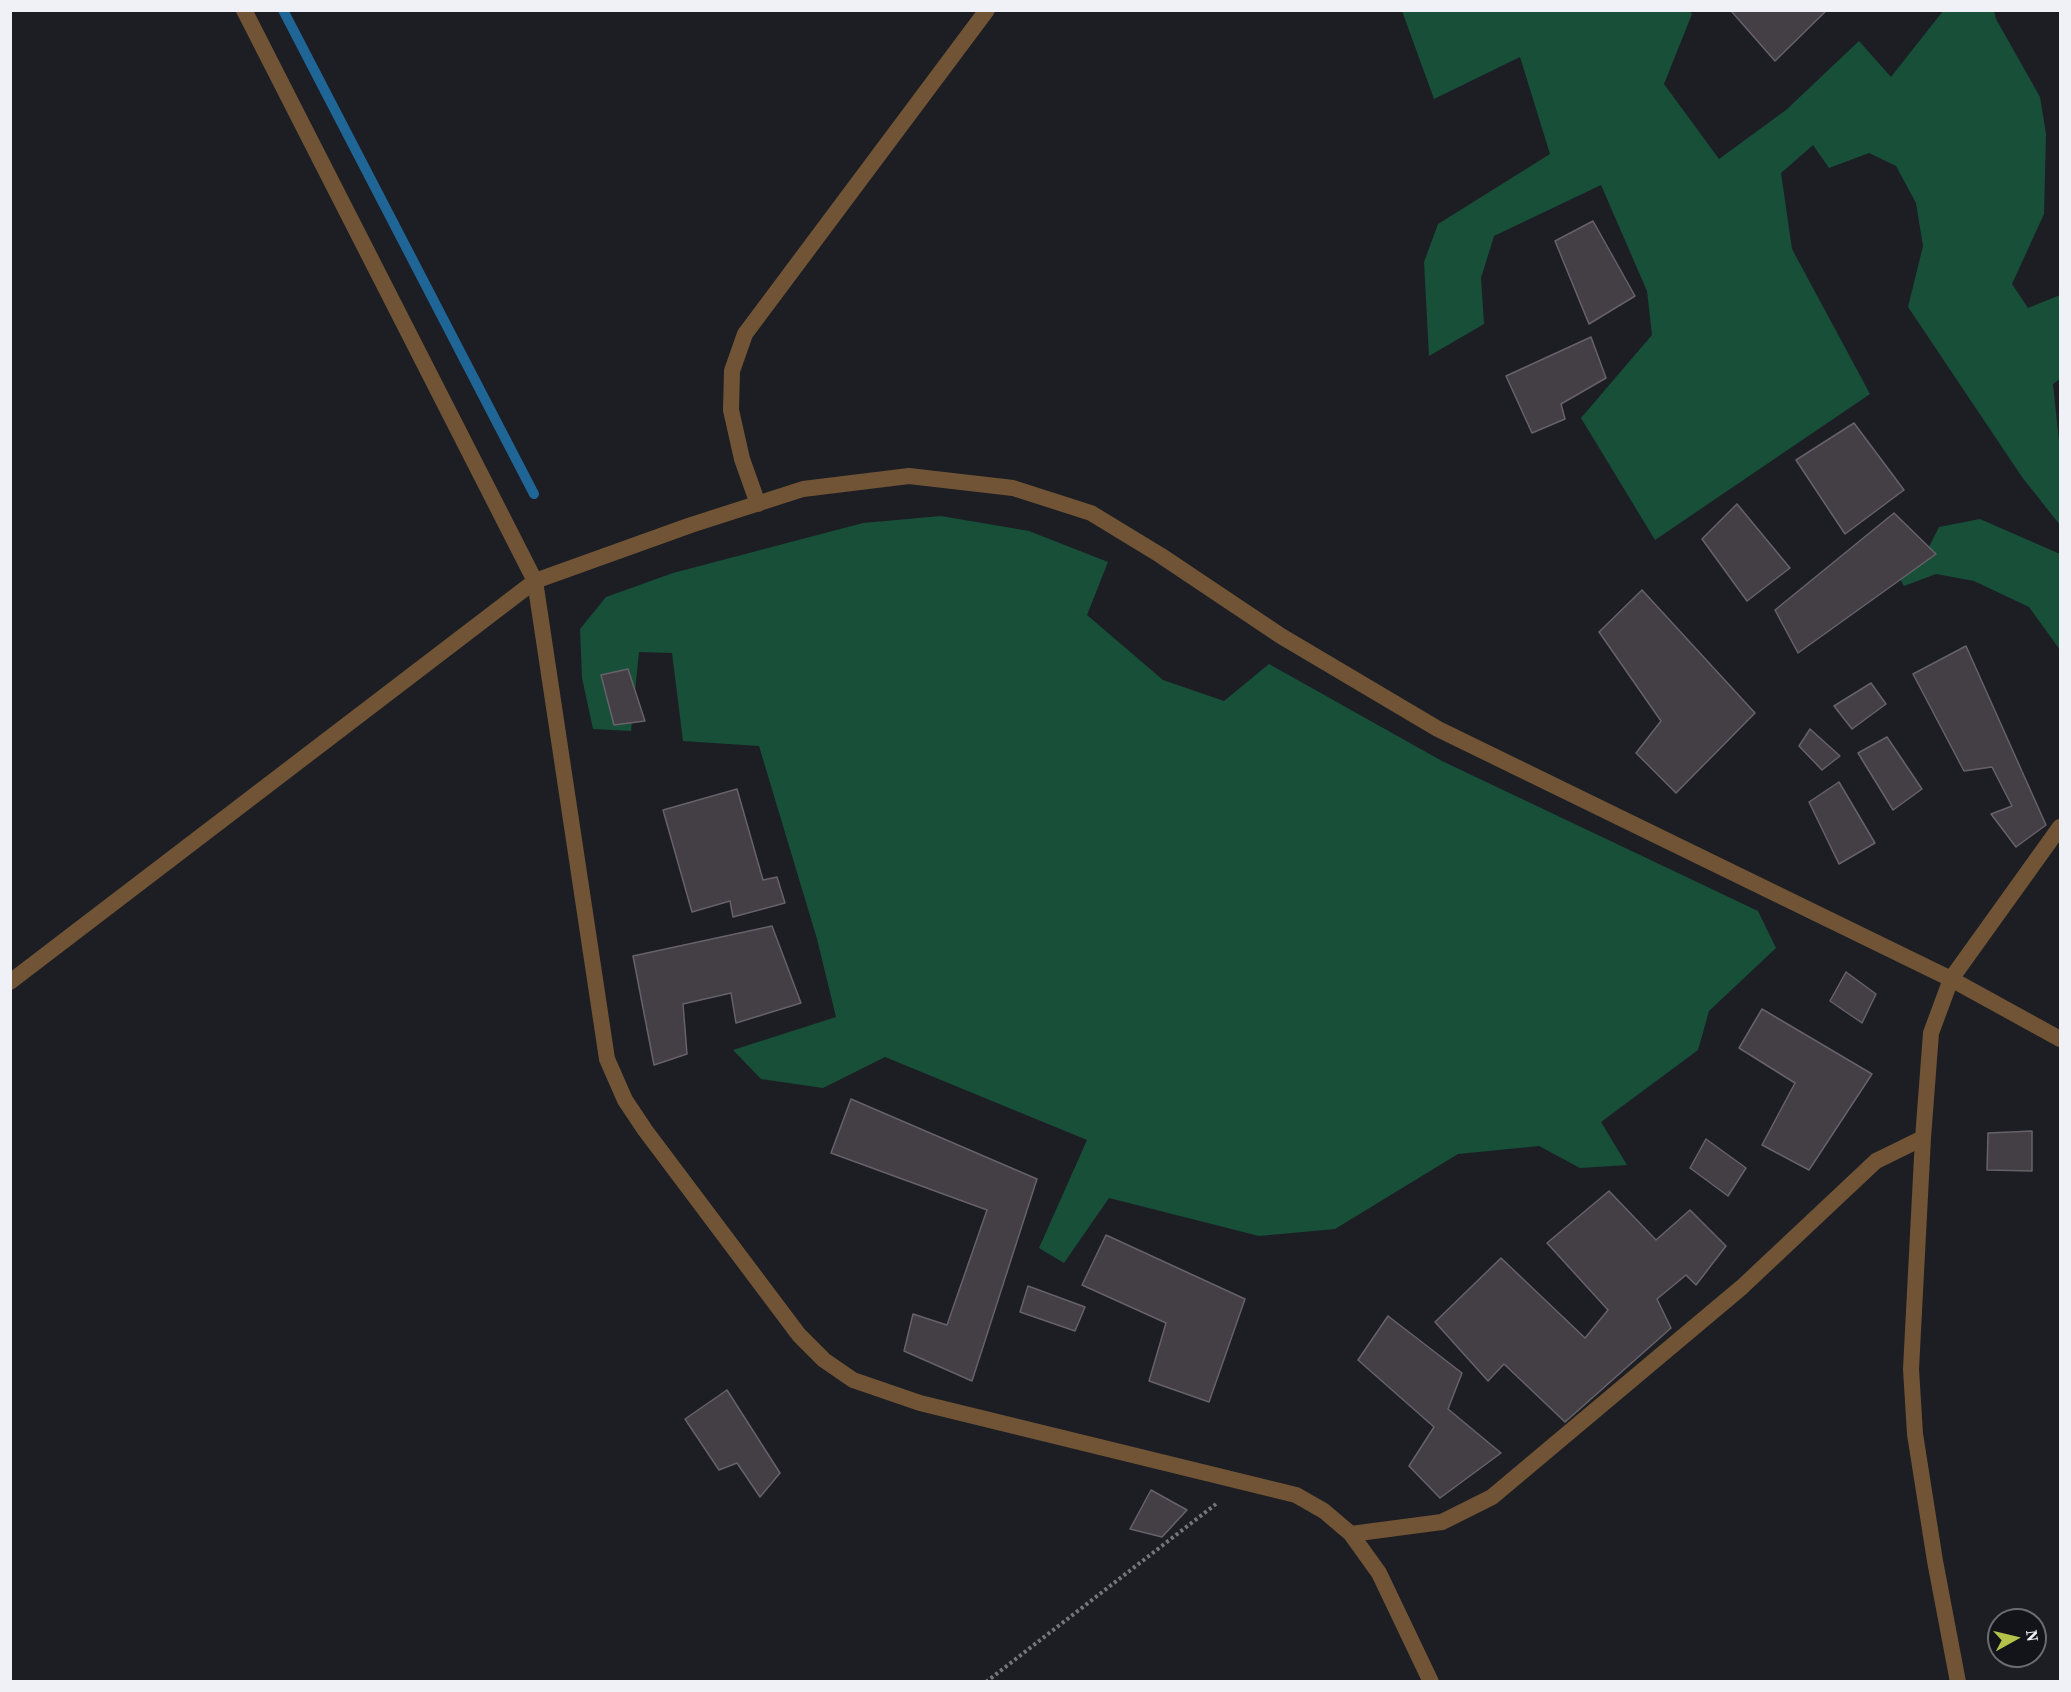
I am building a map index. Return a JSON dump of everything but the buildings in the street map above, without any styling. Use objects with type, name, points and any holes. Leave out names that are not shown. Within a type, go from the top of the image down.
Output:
[{"type":"street","points":[[244,10],[535,581],[607,1059],[625,1100],[645,1130],[799,1335],[824,1360],[853,1380],[880,1391],[1296,1495],[1324,1511],[1351,1534],[1379,1573],[1431,1682]]},
{"type":"street","points":[[758,504],[741,459],[731,410],[732,371],[746,334],[987,10]]},
{"type":"street","points":[[10,982],[535,581],[803,489],[909,476],[1013,488],[1091,513],[1160,555],[1281,636],[1438,729],[1951,979],[2061,1039]]},
{"type":"street","points":[[1958,1682],[1924,1492],[1915,1434],[1911,1380],[1923,1138],[1931,1033],[1951,979],[2061,827]]},
{"type":"street","points":[[1351,1534],[1442,1522],[1492,1497],[1742,1287],[1876,1161],[1923,1138]]},
{"type":"path","points":[[986,1682],[1246,1482]]},
{"type":"green space","points":[[1402,11],[1690,11],[1692,14],[1664,84],[1719,159],[1786,110],[1859,41],[1891,77],[1943,11],[1994,11],[1996,19],[2040,97],[2046,134],[2044,214],[2012,284],[2028,308],[2060,295],[2060,379],[2053,384],[2060,451],[2060,525],[2022,477],[1908,307],[1923,246],[1916,203],[1896,166],[1869,153],[1829,168],[1813,145],[1781,173],[1792,249],[1870,394],[1655,540],[1581,418],[1652,335],[1647,291],[1601,185],[1494,236],[1481,278],[1484,324],[1429,356],[1424,262],[1438,224],[1550,154],[1520,57],[1434,99]]},
{"type":"green space","points":[[941,516],[1029,531],[1108,562],[1087,615],[1163,680],[1224,701],[1269,664],[1442,761],[1758,911],[1776,948],[1709,1011],[1698,1050],[1601,1122],[1627,1165],[1580,1168],[1539,1146],[1458,1154],[1335,1229],[1259,1236],[1109,1198],[1064,1263],[1039,1248],[1087,1140],[885,1057],[823,1088],[761,1079],[733,1050],[836,1017],[817,939],[759,746],[683,741],[672,653],[639,652],[631,731],[593,729],[582,678],[580,629],[606,597],[673,573],[863,523]]},
{"type":"green space","points":[[1980,519],[2060,554],[2060,650],[2029,607],[1974,581],[1936,574],[1904,586],[1899,577],[1928,549],[1939,527]]},
{"type":"waterway","points":[[283,10],[534,494]]}]
